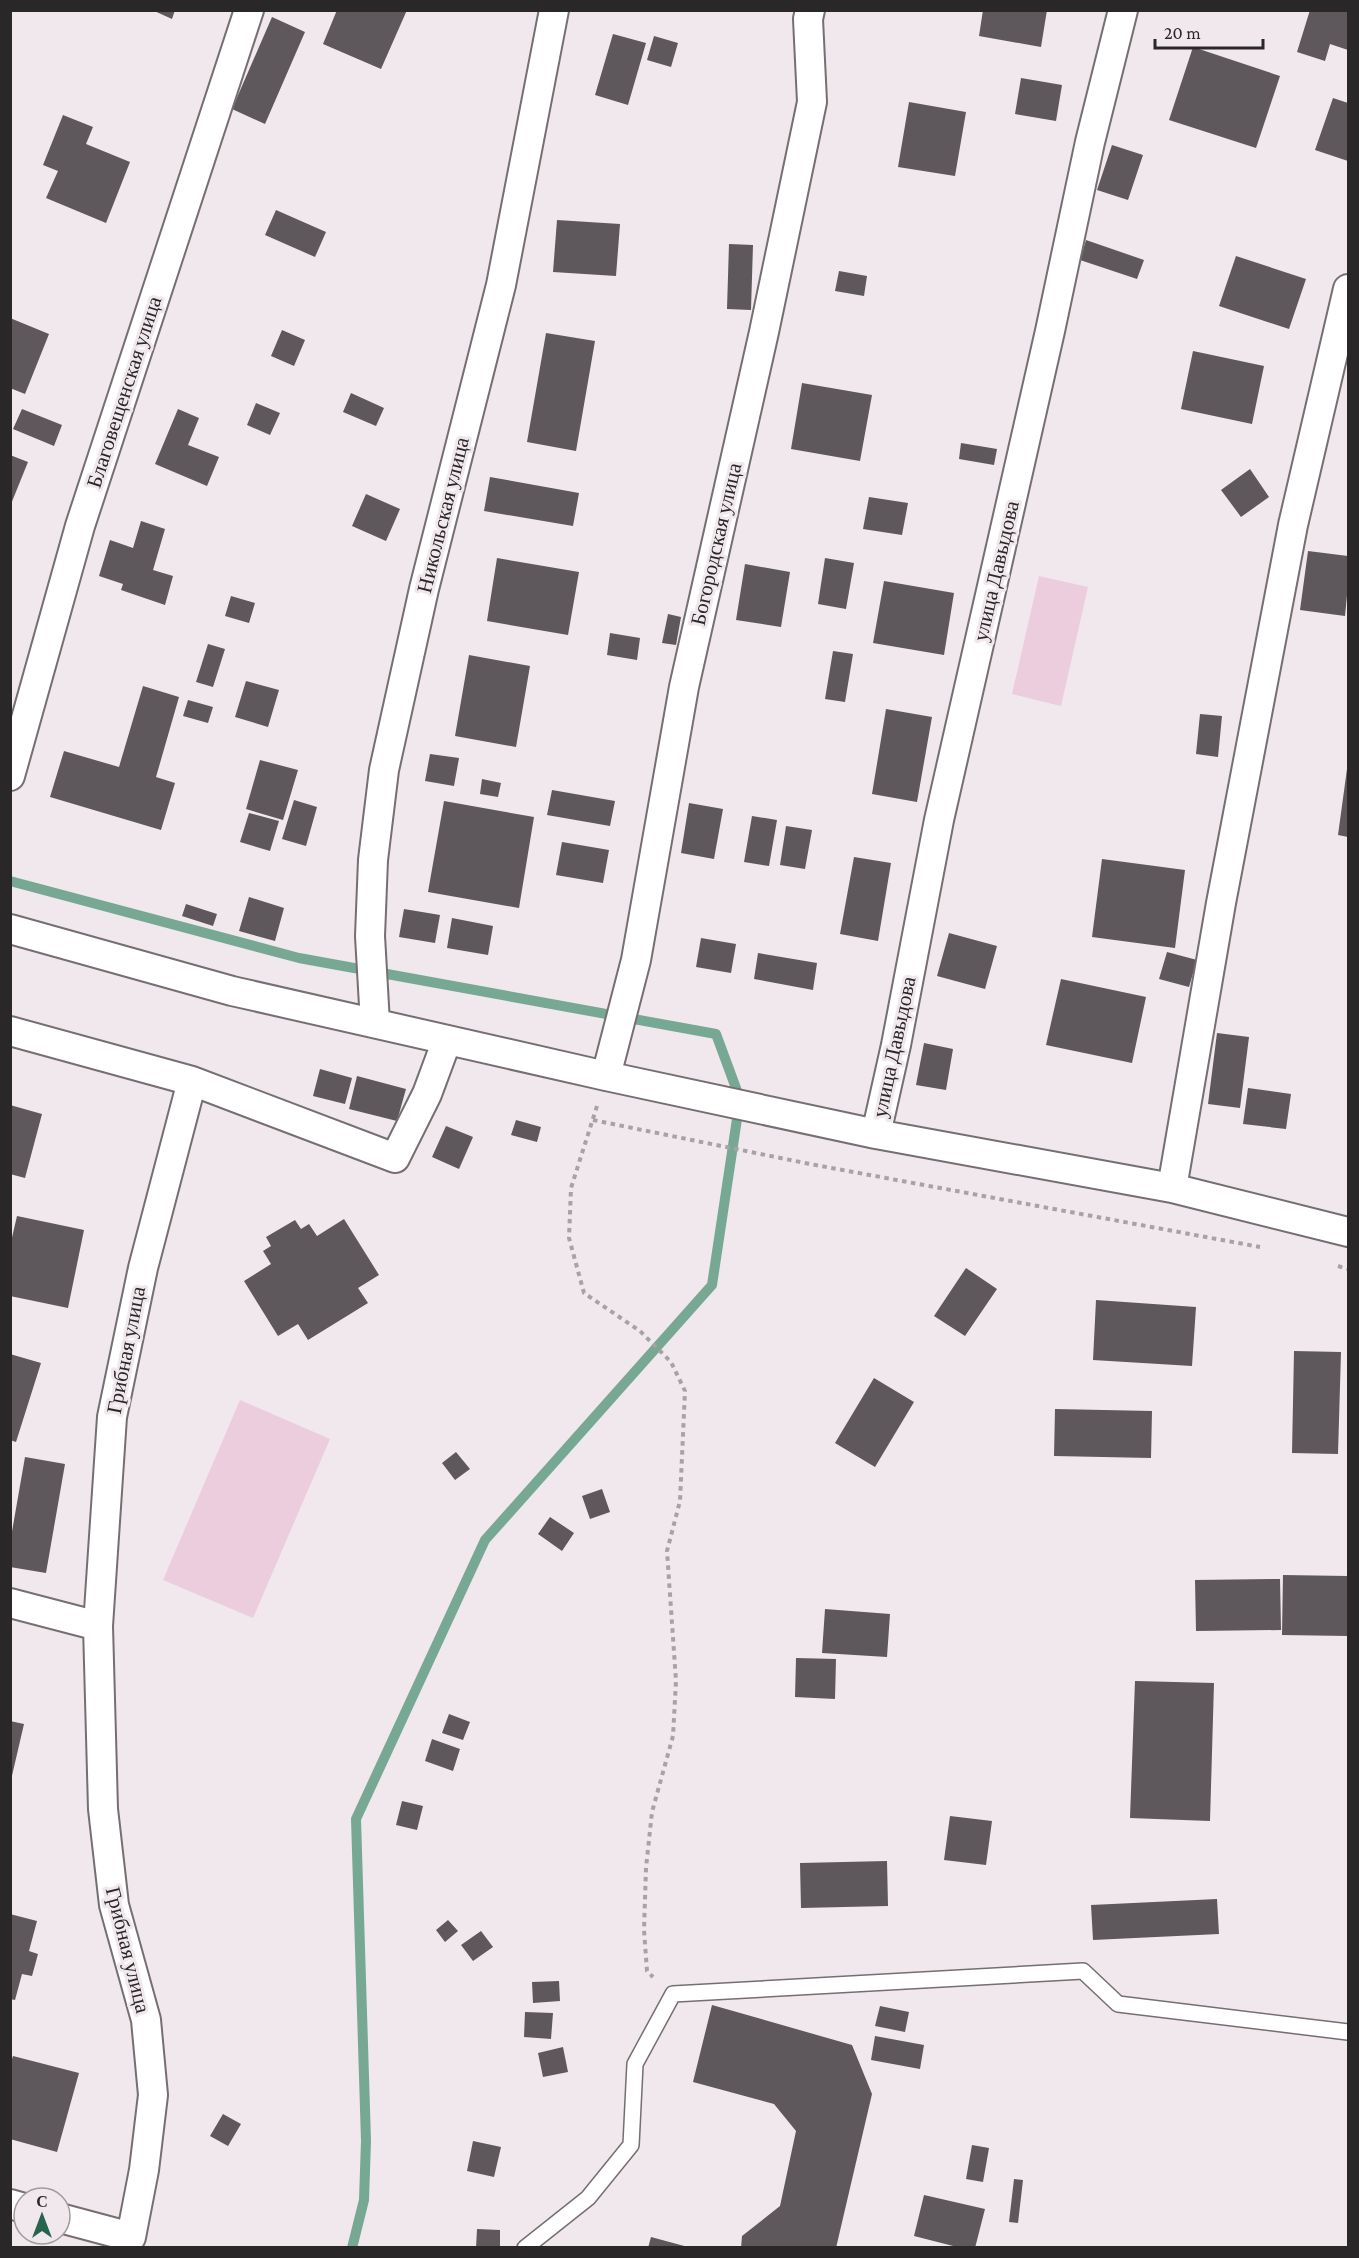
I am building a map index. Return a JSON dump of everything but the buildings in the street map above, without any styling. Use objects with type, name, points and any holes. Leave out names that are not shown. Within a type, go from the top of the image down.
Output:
[{"type":"street","name":"Благовещенская улица","points":[[10,776],[80,525],[249,10]]},
{"type":"street","name":"Никольская улица","points":[[375,1023],[370,936],[373,860],[384,770],[424,589],[501,285],[554,10]]},
{"type":"street","name":"Богородская улица","points":[[606,1076],[636,960],[684,687],[764,332],[812,102],[808,19],[810,10]]},
{"type":"street","name":"улица Давыдова","points":[[876,1134],[896,1045],[939,820],[1048,343],[1090,142],[1123,10]]},
{"type":"street","points":[[1172,1188],[1221,903],[1293,525],[1348,289]]},
{"type":"street","points":[[10,929],[232,991],[447,1040],[876,1134],[1172,1188],[1348,1232]]},
{"type":"street","points":[[10,1031],[192,1081],[395,1158],[427,1094],[447,1040]]},
{"type":"street","name":"Грибная улица","points":[[72,2222],[128,2242],[144,2170],[153,2095],[146,2020],[114,1905],[103,1809],[98,1626],[112,1416],[143,1268],[192,1081]]},
{"type":"street","points":[[10,1603],[98,1626]]},
{"type":"lane","points":[[525,2247],[588,2198],[631,2145],[635,2064],[673,1994],[1083,1971],[1118,2004],[1348,2032]]},
{"type":"path","points":[[606,1076],[571,1188],[569,1238],[584,1293],[640,1332],[671,1362],[685,1391],[680,1501],[667,1551],[676,1681],[673,1736],[652,1812],[646,1868],[644,1930],[646,1971],[673,1994]]},
{"type":"path","points":[[593,1119],[810,1164],[1270,1249]]},
{"type":"path","points":[[1337,1266],[1348,1269]]},
{"type":"shaded area","points":[[1039,576],[1088,587],[1061,706],[1012,694]]},
{"type":"shaded area","points":[[240,1400],[330,1439],[253,1618],[163,1580]]},
{"type":"waterway","points":[[10,881],[299,958],[716,1034],[740,1099],[712,1285],[485,1540],[356,1819],[366,2141],[364,2200],[352,2248]]}]
